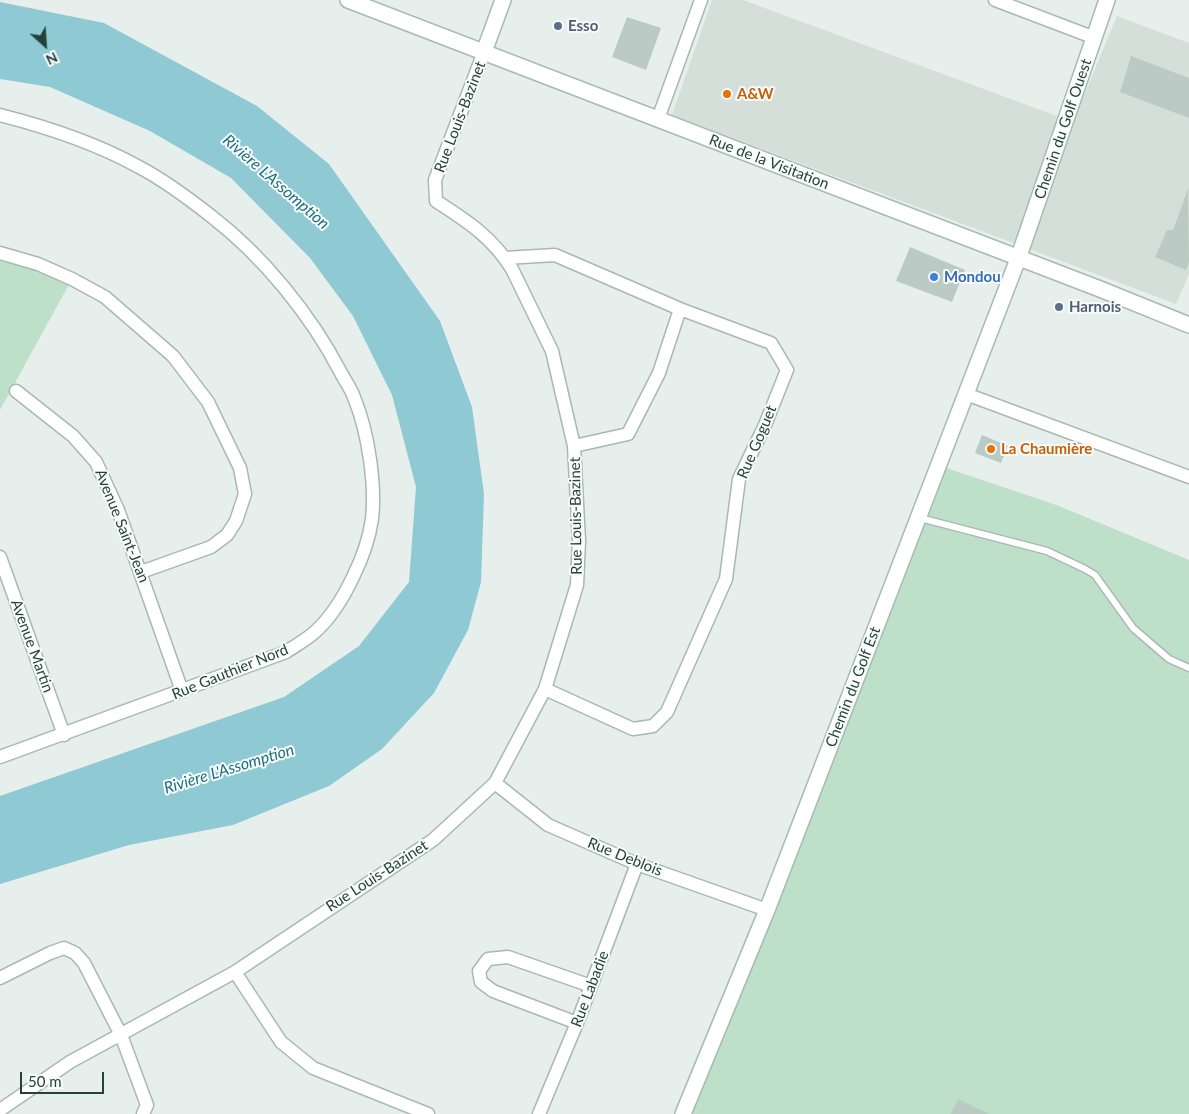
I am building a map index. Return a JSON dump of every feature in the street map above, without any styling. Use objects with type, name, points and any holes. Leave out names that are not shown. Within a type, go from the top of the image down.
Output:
[{"type":"street","name":"Rue de la Visitation","points":[[348,0],[1189,325]]},
{"type":"street","points":[[484,52],[503,0]]},
{"type":"street","points":[[658,119],[701,0]]},
{"type":"street","points":[[995,0],[1095,38]]},
{"type":"street","name":"Chemin du Golf Ouest","points":[[1018,259],[1107,0]]},
{"type":"street","name":"Rue Louis-Bazinet","points":[[1,1107],[70,1062],[235,972],[433,840],[495,783],[545,689],[577,585],[579,541],[574,446],[552,352],[505,258],[480,231],[436,201],[435,180],[484,52]]},
{"type":"street","name":"Rue Gauthier Nord","points":[[0,115],[32,123],[93,145],[139,167],[212,217],[246,246],[300,307],[333,357],[355,399],[367,440],[372,485],[372,518],[367,543],[359,566],[341,602],[317,630],[286,652],[0,757]]},
{"type":"street","points":[[0,253],[38,264],[72,279],[104,297],[167,350],[208,402],[240,468],[245,494],[236,520],[227,535],[211,547],[141,572]]},
{"type":"street","name":"Rue Goguet","points":[[505,258],[555,255],[680,310],[771,343],[787,370],[765,425],[739,479],[726,579],[667,712],[653,726],[633,729],[545,689]]},
{"type":"street","name":"Chemin du Golf Est","points":[[683,1114],[766,910],[1018,259]]},
{"type":"street","points":[[574,446],[628,434],[659,373],[680,310]]},
{"type":"street","name":"Avenue Saint-Jean","points":[[16,391],[73,436],[96,462],[118,510],[182,691]]},
{"type":"street","points":[[966,394],[1189,477]]},
{"type":"street","name":"Avenue Martin","points":[[0,556],[64,735]]},
{"type":"street","name":"Rue Deblois","points":[[495,783],[548,825],[637,864],[766,910]]},
{"type":"street","name":"Rue Labadie","points":[[539,1114],[577,1023],[637,864]]},
{"type":"street","points":[[0,978],[64,948],[75,953],[84,963],[121,1035],[147,1105],[143,1114]]},
{"type":"street","points":[[577,1023],[493,991],[481,982],[479,971],[488,959],[508,957],[591,986]]},
{"type":"street","points":[[235,972],[281,1042],[313,1068],[428,1114]]},
{"type":"lane","points":[[918,517],[1047,552],[1085,569],[1095,575],[1133,628],[1169,659],[1189,668]]},
{"type":"shaded area","points":[[712,0],[743,0],[1073,122],[1117,16],[1189,43],[1189,274],[1176,304],[672,115]]},
{"type":"green space","points":[[0,253],[72,279],[0,410]]},
{"type":"green space","points":[[938,465],[1059,506],[1189,560],[1189,1114],[681,1114]]},
{"type":"water","name":"Rivière L'Assomption","points":[[0,2],[104,23],[257,106],[329,164],[440,321],[472,407],[484,494],[481,582],[468,630],[434,693],[382,749],[329,786],[233,825],[129,845],[0,884],[0,796],[284,697],[359,646],[409,582],[416,487],[392,395],[353,316],[310,258],[231,178],[150,131],[50,87],[0,79]]},
{"type":"building","points":[[627,17],[661,28],[646,70],[612,57]]},
{"type":"building","points":[[1131,56],[1189,78],[1189,118],[1120,92]]},
{"type":"building","points":[[1188,189],[1189,262],[1186,270],[1155,257],[1167,230],[1173,230]]},
{"type":"building","points":[[910,247],[965,270],[952,302],[896,281]]},
{"type":"building","name":"La Chaumière","points":[[982,435],[1008,446],[1001,463],[975,453]]},
{"type":"building","points":[[958,1099],[989,1114],[951,1114]]},
{"type":"place","name":"Esso","points":[[558,26]]},
{"type":"place","name":"A&W","points":[[727,94]]},
{"type":"place","name":"Mondou","points":[[934,277]]},
{"type":"place","name":"Harnois","points":[[1059,307]]},
{"type":"place","name":"La Chaumière","points":[[991,449]]}]
